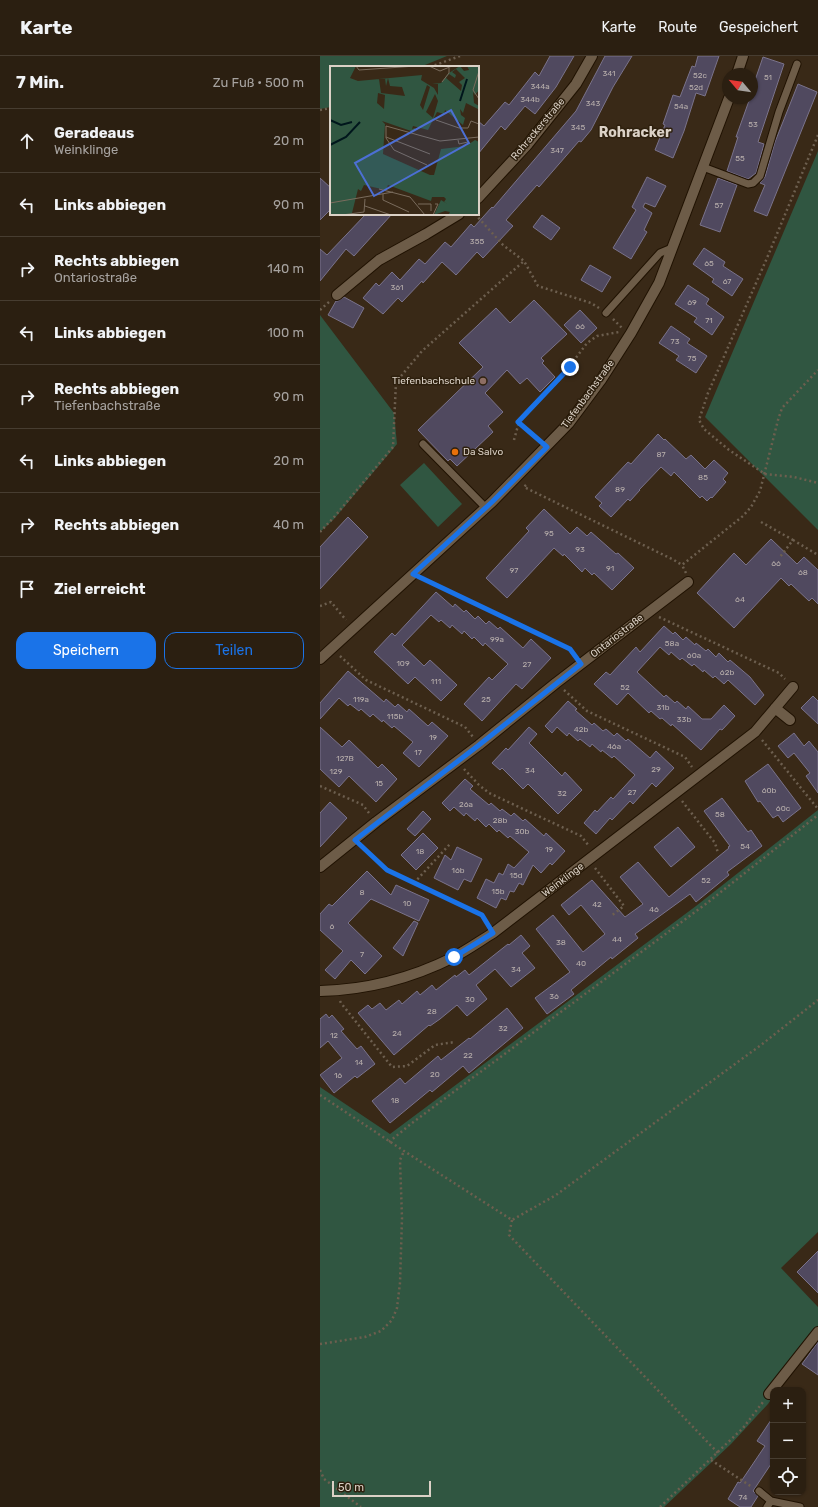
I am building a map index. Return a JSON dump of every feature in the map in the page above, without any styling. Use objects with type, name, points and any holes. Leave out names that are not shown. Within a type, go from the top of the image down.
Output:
[{"type":"street","name":"Rohrackerstraße","points":[[479,197],[528,144],[576,84],[592,56]]},
{"type":"street","points":[[739,68],[743,56]]},
{"type":"street","name":"Tiefenbachstraße","points":[[320,659],[486,508],[570,423],[601,380],[631,333],[659,283],[727,104]]},
{"type":"street","points":[[338,295],[379,260],[457,215]]},
{"type":"street","name":"Ontariostraße","points":[[320,867],[376,822],[457,762],[688,582]]},
{"type":"street","name":"Weinklinge","points":[[320,991],[338,991],[377,985],[415,974],[454,957],[493,933],[755,732],[794,687]]},
{"type":"street","points":[[775,708],[790,720]]},
{"type":"street","points":[[769,1394],[818,1332]]},
{"type":"lane","points":[[703,167],[748,184],[757,180],[760,176],[779,112],[797,64]]},
{"type":"lane","points":[[606,313],[660,253],[672,248]]},
{"type":"lane","points":[[423,444],[486,508]]},
{"type":"lane","points":[[759,1491],[769,1504],[800,1507]]},
{"type":"path","points":[[433,66],[460,56]]},
{"type":"path","points":[[320,110],[330,108]]},
{"type":"path","points":[[818,135],[767,258],[708,393],[699,420],[704,429],[729,450],[765,474],[818,483]]},
{"type":"path","points":[[476,215],[503,245],[524,261],[538,286],[591,302],[626,331],[597,336],[587,343],[560,379],[518,422],[514,440]]},
{"type":"path","points":[[320,532],[336,516],[393,447],[396,382],[422,351],[524,261]]},
{"type":"path","points":[[682,565],[751,508],[760,491],[782,408],[818,370]]},
{"type":"path","points":[[518,422],[547,447]]},
{"type":"path","points":[[522,472],[530,481],[524,487],[674,560],[682,565],[688,576],[688,582]]},
{"type":"path","points":[[761,522],[818,555]]},
{"type":"path","points":[[780,557],[793,540]]},
{"type":"path","points":[[413,574],[570,649],[581,664]]},
{"type":"path","points":[[320,606],[331,602],[354,629]]},
{"type":"path","points":[[648,612],[779,673],[794,687]]},
{"type":"path","points":[[332,649],[366,680],[465,727],[479,745]]},
{"type":"path","points":[[572,697],[587,711],[685,757],[698,775]]},
{"type":"path","points":[[755,732],[818,809]]},
{"type":"path","points":[[457,762],[479,785],[489,793],[581,836],[592,857],[624,906],[611,916]]},
{"type":"path","points":[[320,786],[363,805],[376,822]]},
{"type":"path","points":[[675,793],[715,843],[718,853]]},
{"type":"path","points":[[389,1142],[412,1123],[707,903],[818,815]]},
{"type":"path","points":[[355,840],[387,870],[482,915],[493,933]]},
{"type":"path","points":[[414,883],[450,844]]},
{"type":"path","points":[[338,991],[341,1003],[392,1067],[407,1066],[435,1045],[455,1042]]},
{"type":"path","points":[[718,1453],[509,1235],[512,1220],[556,1195],[761,1045],[818,1000]]},
{"type":"path","points":[[320,1095],[389,1142],[512,1220]]},
{"type":"path","points":[[320,1344],[365,1337],[381,1331],[392,1320],[397,1308],[400,1283],[402,1218],[400,1160],[404,1151]]},
{"type":"path","points":[[660,1507],[743,1428],[769,1394]]},
{"type":"path","points":[[711,1460],[759,1491]]},
{"type":"path","points":[[320,1470],[324,1479],[361,1507]]},
{"type":"path","points":[[320,1481],[324,1479]]},
{"type":"green space","points":[[320,56],[447,56],[422,66],[330,66],[330,107],[320,109]]},
{"type":"green space","points":[[818,151],[818,530],[705,417]]},
{"type":"green space","points":[[320,315],[394,413],[397,444],[334,519],[320,532]]},
{"type":"green space","points":[[424,463],[462,504],[438,527],[400,485]]},
{"type":"green space","points":[[818,810],[818,1232],[781,1268],[818,1307],[818,1337],[781,1387],[770,1387],[770,1401],[768,1404],[731,1444],[664,1507],[320,1507],[320,1087],[390,1134],[696,906]]},
{"type":"building","points":[[550,56],[574,56],[556,87],[535,114],[525,106],[505,130],[501,126],[479,153],[479,122],[484,126],[505,102],[509,105],[535,72],[539,76]]},
{"type":"building","points":[[605,56],[632,56],[613,87],[591,130],[581,142],[579,141],[539,187],[537,185],[506,220],[513,226],[483,258],[477,252],[456,275],[442,262],[423,283],[422,281],[402,302],[398,298],[383,314],[363,298],[376,283],[379,286],[392,272],[400,280],[419,259],[425,264],[445,242],[451,247],[471,224],[474,227],[492,207],[493,208],[576,111]]},
{"type":"building","points":[[698,56],[719,56],[705,96],[696,93],[684,131],[673,158],[655,150],[665,125],[663,124],[673,95],[680,97],[692,66],[695,67]]},
{"type":"building","points":[[763,57],[784,64],[758,142],[764,144],[756,173],[748,179],[727,171],[738,137],[736,137],[748,104],[758,104],[758,72]]},
{"type":"building","points":[[798,84],[817,92],[767,216],[754,211],[765,185],[760,183],[765,177],[775,142]]},
{"type":"building","points":[[647,177],[666,186],[655,207],[645,203],[643,207],[652,213],[644,230],[647,232],[631,259],[613,248],[636,210],[632,207]]},
{"type":"building","points":[[320,178],[330,187],[330,210],[320,220]]},
{"type":"building","points":[[718,178],[737,185],[720,232],[700,225]]},
{"type":"building","points":[[365,215],[391,215],[354,256],[346,249],[320,281],[320,249],[327,255]]},
{"type":"building","points":[[542,215],[560,228],[551,240],[533,227]]},
{"type":"building","points":[[704,248],[725,262],[723,266],[743,279],[732,296],[712,282],[714,279],[693,264]]},
{"type":"building","points":[[590,265],[611,277],[602,292],[581,280]]},
{"type":"building","points":[[688,285],[709,299],[706,304],[724,317],[712,335],[694,322],[697,318],[675,304]]},
{"type":"building","points":[[344,297],[364,308],[353,328],[328,315],[336,301]]},
{"type":"building","name":"Tiefenbachschule","points":[[534,300],[567,334],[541,358],[544,361],[542,363],[555,377],[540,392],[527,378],[520,384],[507,370],[485,393],[503,412],[488,426],[493,432],[457,466],[450,459],[448,461],[418,430],[483,367],[459,343],[496,308],[510,323]]},
{"type":"building","points":[[580,310],[597,328],[581,343],[564,325]]},
{"type":"building","points":[[671,326],[690,339],[687,343],[707,356],[696,373],[676,360],[679,356],[659,343]]},
{"type":"building","points":[[658,434],[686,459],[691,455],[705,469],[714,460],[728,473],[723,479],[726,482],[712,498],[711,497],[707,501],[702,496],[700,498],[674,472],[671,476],[661,467],[630,501],[628,499],[611,517],[599,506],[602,503],[595,497],[628,462],[631,464]]},
{"type":"building","points":[[544,509],[570,534],[577,527],[587,536],[591,532],[616,554],[618,553],[634,568],[612,590],[594,573],[592,575],[585,568],[582,572],[564,554],[563,556],[554,548],[507,598],[486,578],[529,531],[526,528]]},
{"type":"building","points":[[348,517],[368,537],[320,589],[320,547]]},
{"type":"building","points":[[771,539],[797,564],[804,557],[818,570],[818,604],[812,598],[809,601],[791,584],[789,586],[781,578],[734,628],[697,593],[734,553],[746,565]]},
{"type":"building","points":[[436,592],[453,607],[455,604],[464,612],[466,610],[475,619],[478,616],[486,624],[489,621],[498,629],[500,627],[523,648],[531,639],[551,658],[522,689],[516,684],[482,721],[464,704],[489,677],[492,680],[508,664],[485,643],[483,646],[474,637],[472,639],[464,631],[462,634],[452,625],[450,628],[441,620],[439,622],[431,615],[402,645],[424,666],[430,660],[457,685],[441,701],[415,677],[408,684],[374,652],[392,633],[395,636]]},
{"type":"building","points":[[664,626],[673,634],[675,632],[683,640],[686,637],[695,645],[696,643],[706,651],[708,649],[716,657],[719,653],[728,662],[730,660],[750,677],[764,695],[755,705],[728,680],[724,684],[715,676],[713,678],[704,670],[703,672],[694,664],[692,666],[682,658],[680,660],[671,652],[669,655],[660,647],[637,672],[664,697],[666,695],[675,703],[677,701],[686,709],[688,706],[702,719],[711,719],[724,705],[735,716],[722,730],[720,729],[701,750],[672,724],[671,726],[651,711],[649,713],[628,693],[617,705],[594,684],[606,672],[610,675],[636,647],[640,652]]},
{"type":"building","points":[[348,671],[384,702],[386,699],[395,707],[398,704],[407,712],[409,709],[428,726],[432,722],[448,736],[419,767],[403,753],[413,742],[394,726],[392,728],[373,714],[370,717],[361,709],[359,711],[350,704],[348,706],[339,698],[320,719],[320,703]]},
{"type":"building","points":[[813,696],[818,701],[818,724],[801,708]]},
{"type":"building","points":[[568,701],[577,709],[575,710],[592,725],[594,723],[603,731],[606,729],[614,736],[617,733],[626,741],[628,739],[650,758],[656,751],[674,768],[656,787],[652,783],[633,804],[630,801],[612,820],[610,818],[596,834],[584,823],[595,810],[597,812],[611,797],[613,799],[635,775],[614,756],[612,758],[602,750],[601,752],[592,744],[590,747],[580,739],[578,741],[569,733],[567,736],[557,727],[552,733],[545,726]]},
{"type":"building","points":[[320,727],[342,747],[349,740],[378,768],[382,764],[397,779],[376,802],[349,776],[339,787],[320,769]]},
{"type":"building","points":[[529,727],[537,734],[529,743],[562,776],[565,772],[582,790],[558,814],[528,784],[523,789],[502,768],[500,770],[492,763],[506,748],[508,750]]},
{"type":"building","points":[[794,733],[804,746],[809,741],[818,752],[818,793],[806,776],[810,773],[794,753],[788,758],[778,746]]},
{"type":"building","points":[[768,764],[801,808],[783,822],[778,815],[773,818],[760,801],[758,802],[745,781]]},
{"type":"building","points":[[465,779],[473,786],[470,789],[489,805],[491,803],[500,811],[502,809],[511,816],[514,813],[523,821],[525,819],[544,836],[546,833],[565,851],[552,865],[550,863],[541,873],[533,865],[523,885],[519,883],[514,892],[510,891],[506,900],[501,898],[496,908],[477,898],[486,879],[494,883],[499,873],[503,875],[508,864],[514,868],[529,852],[510,836],[508,838],[499,830],[497,832],[489,824],[486,827],[477,818],[475,821],[466,813],[464,816],[454,807],[450,811],[442,803]]},
{"type":"building","points":[[722,798],[748,832],[751,830],[762,846],[727,872],[729,875],[696,902],[690,894],[635,934],[638,938],[612,959],[611,957],[571,990],[574,994],[547,1014],[535,998],[570,972],[536,929],[553,915],[583,952],[605,934],[581,905],[569,915],[561,905],[592,880],[625,917],[643,904],[620,877],[638,862],[669,897],[729,848],[728,847],[730,846],[704,811]]},
{"type":"building","points":[[330,802],[347,818],[320,847],[320,813]]},
{"type":"building","points":[[423,811],[431,819],[415,836],[407,829]]},
{"type":"building","points":[[678,827],[695,847],[671,867],[654,847]]},
{"type":"building","points":[[423,833],[438,848],[416,870],[401,855]]},
{"type":"building","points":[[457,847],[482,859],[471,882],[464,879],[458,890],[434,878],[445,855],[451,860]]},
{"type":"building","points":[[367,871],[391,895],[396,885],[429,900],[419,921],[371,899],[348,923],[382,956],[365,974],[351,960],[335,979],[325,970],[343,951],[320,930],[320,914],[329,904],[332,906]]},
{"type":"building","points":[[414,921],[418,923],[403,956],[393,948]]},
{"type":"building","points":[[521,935],[530,946],[522,953],[535,968],[511,987],[495,969],[476,985],[487,999],[467,1016],[457,1005],[440,1019],[430,1026],[429,1025],[394,1055],[358,1013],[368,1005],[372,1009],[380,1003],[386,1010],[399,1000],[402,1004],[417,991],[420,995],[432,985],[436,990],[455,975],[456,977],[465,970],[469,975]]},
{"type":"building","points":[[507,1008],[523,1028],[469,1073],[463,1066],[432,1092],[430,1090],[390,1123],[372,1101],[400,1078],[405,1084],[438,1056],[441,1060],[469,1038],[470,1039]]},
{"type":"building","points":[[326,1014],[329,1018],[332,1015],[344,1029],[341,1031],[357,1049],[361,1046],[375,1064],[357,1078],[355,1076],[334,1093],[320,1075],[342,1058],[328,1041],[320,1048],[320,1019]]},
{"type":"building","points":[[818,1251],[818,1293],[797,1272]]},
{"type":"building","points":[[818,1342],[818,1375],[802,1364]]},
{"type":"building","points":[[770,1422],[770,1466],[753,1491],[758,1496],[751,1507],[740,1507],[728,1499],[738,1482],[740,1483],[765,1446],[757,1441]]},
{"type":"place","name":"Tiefenbachschule","points":[[483,381]]},
{"type":"place","name":"Da Salvo","points":[[455,452]]},
{"type":"district","name":"Rohracker","points":[[635,132]]},
{"type":"route","points":[[454,957],[493,933],[482,915],[387,870],[355,840],[376,822],[479,745],[581,664],[570,649],[413,574],[492,502],[547,447],[518,422],[570,367]]}]
